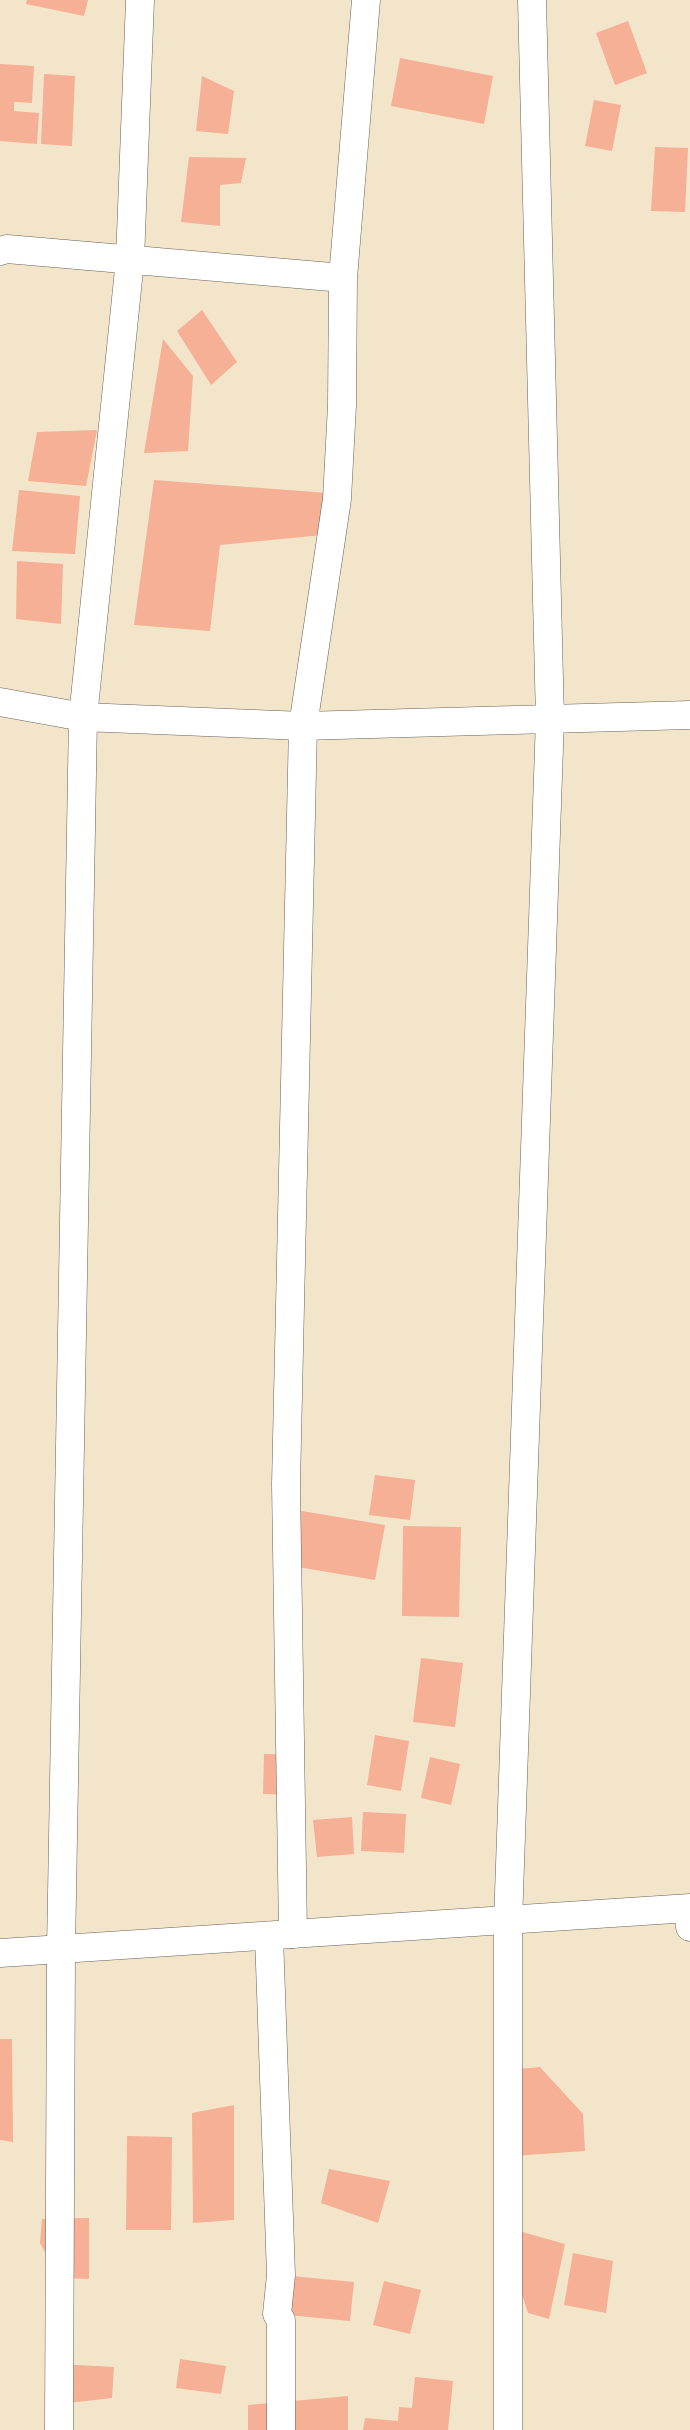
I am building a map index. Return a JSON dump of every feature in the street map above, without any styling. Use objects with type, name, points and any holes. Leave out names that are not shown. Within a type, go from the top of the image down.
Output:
[{"type":"street","points":[[59,2430],[61,1950],[83,717],[130,260],[140,0]]},
{"type":"street","points":[[281,2430],[281,2320],[277,2314],[281,2275],[281,1935],[286,1484],[303,726],[337,500],[342,405],[343,278],[366,0]]},
{"type":"street","points":[[508,2430],[508,1922],[550,719],[532,0]]},
{"type":"street","points":[[0,251],[8,249],[343,278]]},
{"type":"street","points":[[0,702],[83,717],[303,726],[690,714]]},
{"type":"street","points":[[0,1953],[508,1922],[690,1915]]},
{"type":"building","points":[[27,0],[88,0],[84,16],[26,4]]},
{"type":"building","points":[[628,21],[647,73],[615,85],[596,33]]},
{"type":"building","points":[[400,58],[493,76],[484,124],[391,106]]},
{"type":"building","points":[[0,64],[34,66],[32,103],[14,102],[14,111],[39,113],[37,144],[0,141]]},
{"type":"building","points":[[44,74],[75,76],[72,146],[41,144]]},
{"type":"building","points":[[202,76],[234,91],[228,134],[196,131]]},
{"type":"building","points":[[594,100],[621,105],[612,151],[585,146]]},
{"type":"building","points":[[655,147],[688,148],[685,212],[651,211]]},
{"type":"building","points":[[189,157],[246,158],[241,183],[220,185],[220,226],[181,222]]},
{"type":"building","points":[[202,310],[237,362],[211,385],[177,331]]},
{"type":"building","points":[[163,339],[193,376],[188,451],[144,453]]},
{"type":"building","points":[[97,430],[86,486],[28,481],[37,432]]},
{"type":"building","points":[[154,480],[328,493],[322,535],[220,545],[210,631],[134,625]]},
{"type":"building","points":[[19,490],[80,496],[75,554],[12,551]]},
{"type":"building","points":[[17,561],[63,564],[61,624],[16,619]]},
{"type":"building","points":[[375,1475],[415,1480],[410,1520],[369,1515]]},
{"type":"building","points":[[290,1509],[385,1525],[375,1580],[280,1564]]},
{"type":"building","points":[[403,1526],[461,1527],[459,1617],[402,1616]]},
{"type":"building","points":[[421,1658],[463,1663],[455,1727],[413,1722]]},
{"type":"building","points":[[375,1735],[409,1741],[401,1791],[367,1785]]},
{"type":"building","points":[[264,1754],[304,1755],[303,1795],[263,1794]]},
{"type":"building","points":[[430,1757],[460,1764],[451,1805],[421,1798]]},
{"type":"building","points":[[363,1812],[406,1814],[404,1853],[361,1851]]},
{"type":"building","points":[[352,1817],[354,1854],[317,1857],[313,1820]]},
{"type":"building","points":[[0,2039],[12,2039],[13,2142],[0,2140]]},
{"type":"building","points":[[540,2067],[583,2114],[585,2151],[513,2156],[508,2070]]},
{"type":"building","points":[[234,2105],[234,2220],[193,2223],[192,2113]]},
{"type":"building","points":[[127,2136],[172,2137],[171,2230],[126,2230]]},
{"type":"building","points":[[329,2169],[390,2181],[378,2223],[321,2203]]},
{"type":"building","points":[[89,2218],[89,2279],[59,2278],[40,2243],[42,2219]]},
{"type":"building","points":[[508,2228],[565,2244],[549,2319],[528,2313],[508,2252]]},
{"type":"building","points":[[573,2253],[613,2261],[606,2313],[564,2305]]},
{"type":"building","points":[[281,2275],[354,2282],[350,2321],[277,2314]]},
{"type":"building","points":[[384,2281],[421,2290],[410,2334],[373,2325]]},
{"type":"building","points":[[180,2359],[226,2366],[221,2394],[176,2388]]},
{"type":"building","points":[[59,2364],[114,2367],[112,2398],[59,2404]]},
{"type":"building","points":[[415,2377],[453,2381],[448,2430],[363,2430],[365,2418],[398,2421],[399,2407],[412,2408]]},
{"type":"building","points":[[348,2396],[348,2430],[248,2430],[248,2405]]}]
